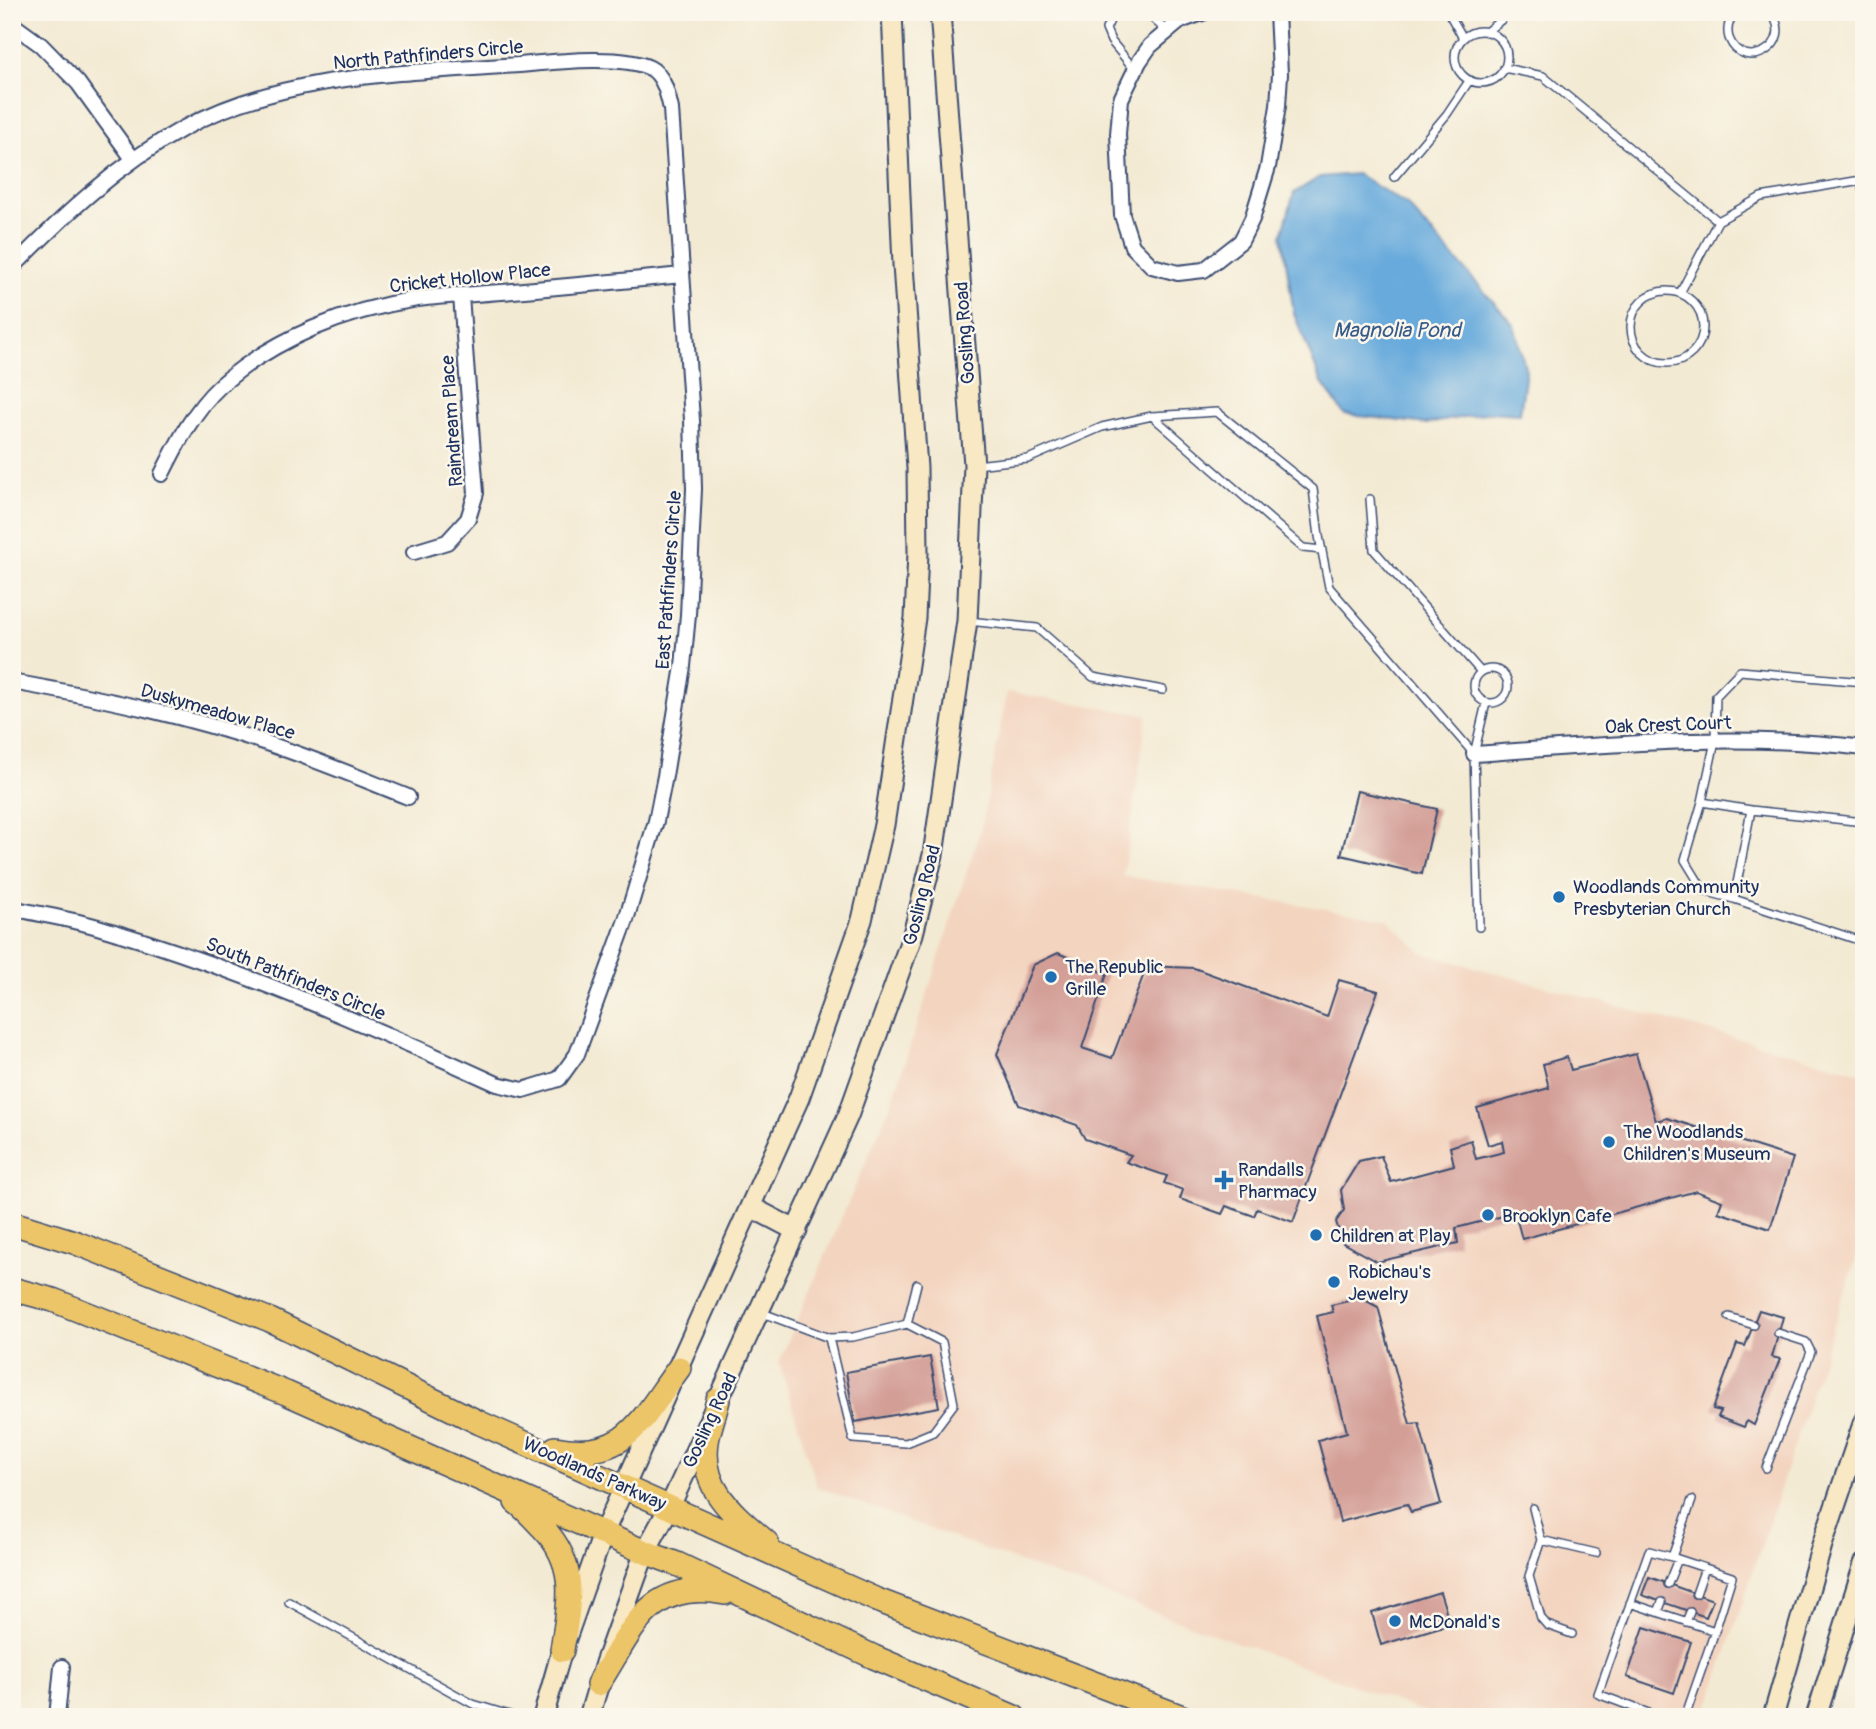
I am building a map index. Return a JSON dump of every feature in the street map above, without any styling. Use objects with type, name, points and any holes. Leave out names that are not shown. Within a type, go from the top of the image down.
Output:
[{"type":"main road","points":[[543,1717],[562,1650],[603,1534],[799,1098],[862,920],[884,825],[915,618],[918,553],[917,468],[903,265],[892,12]]},
{"type":"main road","name":"Gosling Road","points":[[589,1717],[645,1552],[670,1506],[848,1116],[914,934],[933,855],[967,621],[974,465],[940,12]]},
{"type":"main road","points":[[751,1207],[797,1231]]},
{"type":"main road","name":"Woodlands Parkway","points":[[12,1223],[74,1242],[270,1320],[480,1423],[877,1600],[1182,1717]]},
{"type":"main road","points":[[12,1289],[53,1300],[286,1393],[603,1534],[677,1564],[874,1657],[1014,1717]]},
{"type":"main road","points":[[526,1443],[592,1451],[611,1445],[629,1436],[679,1368]]},
{"type":"main road","points":[[718,1400],[707,1441],[706,1467],[712,1486],[736,1516],[785,1559]]},
{"type":"main road","points":[[1773,1717],[1822,1545],[1864,1421]]},
{"type":"main road","points":[[491,1485],[526,1509],[554,1540],[562,1554],[568,1570],[569,1589],[562,1650]]},
{"type":"main road","points":[[1816,1717],[1864,1564]]},
{"type":"main road","points":[[598,1684],[648,1609],[666,1596],[694,1590],[751,1599]]},
{"type":"street","points":[[1205,12],[1180,21],[1150,46],[1122,99],[1118,134],[1122,215],[1132,246],[1152,266],[1178,273],[1204,270],[1241,241],[1252,219],[1268,167],[1278,106],[1280,74],[1277,12]]},
{"type":"street","points":[[12,24],[41,45],[78,83],[133,159]]},
{"type":"street","name":"North Pathfinders Circle","points":[[12,268],[67,214],[133,159],[184,128],[246,102],[319,84],[372,75],[542,63],[626,61],[653,69]]},
{"type":"street","name":"East Pathfinders Circle","points":[[559,1079],[577,1054],[595,1010],[656,821],[683,666],[688,615],[694,489],[692,420],[671,109],[665,86],[653,69]]},
{"type":"street","name":"Cricket Hollow Place","points":[[162,474],[186,428],[201,406],[219,387],[256,360],[311,330],[343,317],[418,299],[682,275]]},
{"type":"street","name":"Raindream Place","points":[[414,552],[447,542],[468,519],[476,493],[461,296]]},
{"type":"street","name":"Duskymeadow Place","points":[[12,682],[144,708],[277,746],[408,797]]},
{"type":"street","name":"Oak Crest Court","points":[[1474,754],[1715,741],[1786,742],[1864,748]]},
{"type":"street","name":"South Pathfinders Circle","points":[[12,908],[98,927],[209,963],[305,1000],[497,1084],[523,1090],[559,1079]]},
{"type":"street","points":[[57,1717],[62,1667]]},
{"type":"lane","points":[[1114,12],[1106,29],[1111,41],[1135,70]]},
{"type":"lane","points":[[1145,12],[1167,31]]},
{"type":"lane","points":[[1448,12],[1463,38]]},
{"type":"lane","points":[[1486,32],[1511,12]]},
{"type":"lane","points":[[1735,12],[1728,25],[1730,41],[1741,52],[1757,55],[1765,52],[1776,39],[1777,23],[1770,12]]},
{"type":"lane","points":[[1486,32],[1496,36],[1506,50],[1504,68],[1493,80],[1486,83],[1469,81],[1462,76],[1455,61],[1458,45],[1471,33],[1486,32]]},
{"type":"lane","points":[[1504,68],[1543,76],[1718,221]]},
{"type":"lane","points":[[1394,177],[1447,114],[1469,81]]},
{"type":"lane","points":[[1680,293],[1718,221],[1762,197],[1862,180],[1864,199]]},
{"type":"lane","points":[[1657,292],[1680,293],[1699,309],[1703,333],[1699,345],[1691,355],[1680,361],[1656,363],[1645,357],[1632,339],[1632,315],[1646,297],[1657,292]]},
{"type":"lane","points":[[974,465],[1028,459],[1102,427],[1152,416],[1217,412],[1313,489],[1329,587],[1474,754]]},
{"type":"lane","points":[[1152,416],[1303,548],[1322,550]]},
{"type":"lane","points":[[1370,499],[1374,550],[1481,672]]},
{"type":"lane","points":[[967,621],[1037,628],[1093,677],[1163,690]]},
{"type":"lane","points":[[1492,669],[1503,673],[1509,689],[1503,699],[1492,704],[1481,701],[1474,692],[1474,681],[1481,672],[1492,669]]},
{"type":"lane","points":[[1864,682],[1740,671],[1716,696],[1715,741],[1702,802],[1685,860],[1704,891],[1864,942]]},
{"type":"lane","points":[[1479,927],[1474,754],[1486,703]]},
{"type":"lane","points":[[1702,802],[1864,822]]},
{"type":"lane","points":[[1734,900],[1751,810]]},
{"type":"lane","points":[[907,1324],[917,1284]]},
{"type":"lane","points":[[759,1312],[829,1338],[853,1337],[907,1324],[942,1342],[954,1404],[933,1432],[906,1443],[853,1439],[829,1338]]},
{"type":"lane","points":[[1729,1317],[1754,1325]]},
{"type":"lane","points":[[1766,1468],[1811,1352],[1806,1342],[1778,1333]]},
{"type":"lane","points":[[1668,1584],[1692,1500]]},
{"type":"lane","points":[[1533,1508],[1541,1540],[1529,1576],[1541,1618],[1547,1625],[1573,1634]]},
{"type":"lane","points":[[1541,1540],[1596,1553]]},
{"type":"lane","points":[[1659,1717],[1598,1694],[1649,1551],[1732,1577],[1685,1717]]},
{"type":"lane","points":[[1696,1594],[1705,1568]]},
{"type":"lane","points":[[289,1602],[473,1704],[516,1717]]},
{"type":"lane","points":[[1658,1612],[1662,1602]]},
{"type":"lane","points":[[1630,1603],[1715,1631]]},
{"type":"lane","points":[[1686,1622],[1690,1612]]},
{"type":"shaded area","points":[[1007,692],[1147,715],[1123,876],[1387,919],[1422,953],[1864,1073],[1864,1234],[1705,1717],[1438,1717],[817,1487],[779,1362],[892,1102],[982,825]]},
{"type":"water","name":"Magnolia Pond","points":[[1357,174],[1407,205],[1514,325],[1526,371],[1520,414],[1490,412],[1427,424],[1344,414],[1322,383],[1294,314],[1282,235],[1294,193],[1320,177]]},
{"type":"building","points":[[1357,791],[1437,809],[1422,874],[1341,855]]},
{"type":"building","points":[[1058,953],[1107,974],[1082,1048],[1112,1058],[1147,966],[1194,968],[1327,1017],[1339,980],[1378,991],[1293,1222],[1257,1209],[1254,1216],[1226,1206],[1222,1214],[1180,1199],[1183,1190],[1164,1183],[1167,1176],[1126,1162],[1131,1155],[1085,1139],[1077,1125],[1019,1105],[997,1054],[1033,965]]},
{"type":"building","points":[[1636,1054],[1656,1121],[1667,1118],[1793,1158],[1770,1229],[1718,1212],[1722,1201],[1696,1191],[1522,1239],[1515,1213],[1456,1228],[1458,1243],[1377,1262],[1343,1243],[1336,1222],[1344,1210],[1341,1190],[1359,1161],[1381,1156],[1391,1182],[1454,1165],[1450,1147],[1471,1140],[1476,1159],[1504,1152],[1502,1141],[1488,1145],[1477,1108],[1549,1088],[1543,1064],[1567,1057],[1571,1070]]},
{"type":"building","points":[[1361,1298],[1378,1307],[1410,1424],[1419,1423],[1441,1504],[1411,1512],[1407,1504],[1340,1522],[1318,1440],[1347,1432],[1317,1316],[1333,1312],[1331,1305]]},
{"type":"building","points":[[1759,1310],[1783,1317],[1772,1357],[1780,1359],[1754,1425],[1747,1421],[1744,1427],[1718,1417],[1721,1411],[1713,1409],[1737,1344],[1745,1346]]},
{"type":"building","points":[[930,1357],[939,1407],[855,1422],[846,1372]]},
{"type":"building","points":[[1649,1577],[1713,1600],[1706,1617],[1642,1595]]},
{"type":"building","points":[[1440,1592],[1450,1624],[1381,1645],[1372,1613]]},
{"type":"building","points":[[1644,1627],[1691,1642],[1674,1693],[1627,1677]]},
{"type":"place","name":"Woodlands Community Presbyterian Church","points":[[1559,897]]},
{"type":"place","name":"The Republic Grille","points":[[1051,977]]},
{"type":"place","name":"The Woodlands Children's Museum","points":[[1609,1142]]},
{"type":"place","name":"Randalls Pharmacy","points":[[1224,1180]]},
{"type":"place","name":"Brooklyn Cafe","points":[[1488,1215]]},
{"type":"place","name":"Children at Play","points":[[1316,1235]]},
{"type":"place","name":"Robichau's Jewelry","points":[[1334,1282]]},
{"type":"place","name":"McDonald's","points":[[1395,1621]]}]
